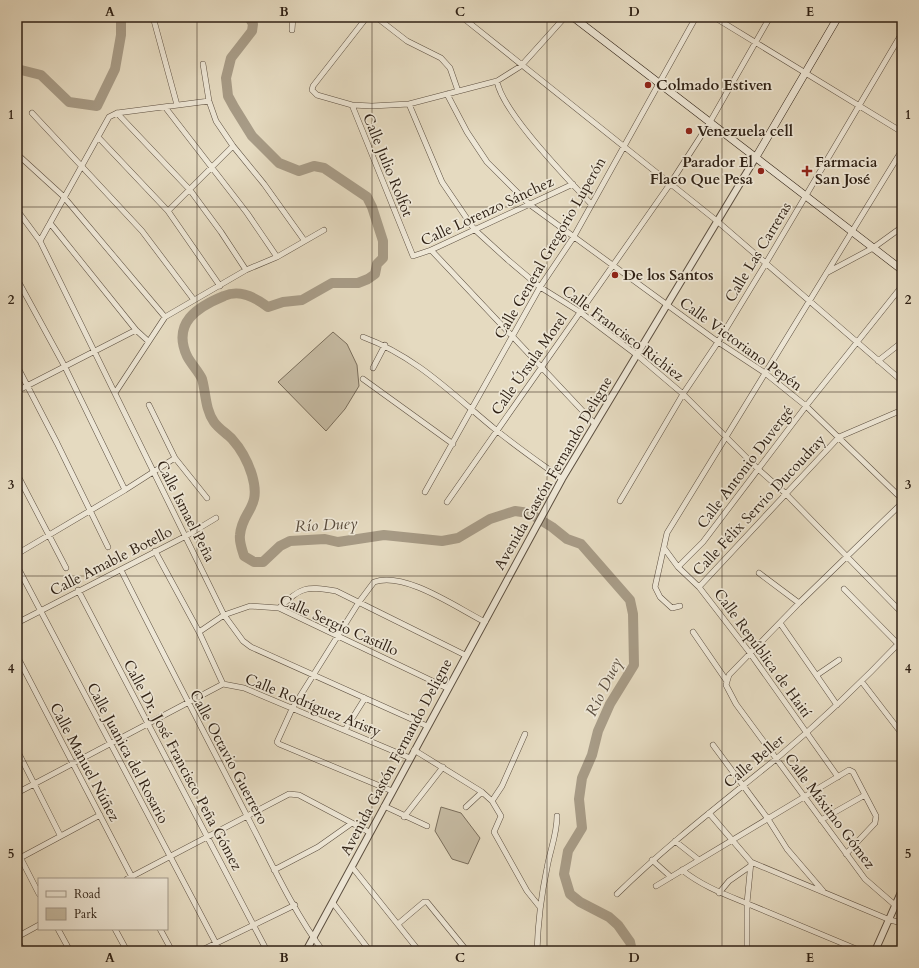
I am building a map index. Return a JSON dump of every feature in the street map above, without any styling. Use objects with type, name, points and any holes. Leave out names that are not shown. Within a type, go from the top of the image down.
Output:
[{"type":"main road","points":[[573,17],[902,270]]},
{"type":"main road","name":"Avenida Gastón Fernando Deligne","points":[[756,157],[838,17]]},
{"type":"street","points":[[17,24],[22,17]]},
{"type":"street","points":[[153,17],[177,105]]},
{"type":"street","points":[[292,30],[293,17]]},
{"type":"street","points":[[367,17],[315,84],[312,90],[317,95],[352,105],[409,104],[497,81],[521,66],[565,17]]},
{"type":"street","points":[[376,17],[407,41],[440,58],[450,68],[458,91]]},
{"type":"street","points":[[462,17],[521,66],[717,221],[902,381]]},
{"type":"street","name":"Calle General Gregorio Luperón","points":[[425,492],[540,286],[573,238],[696,17]]},
{"type":"street","points":[[714,17],[804,74],[902,132]]},
{"type":"street","name":"Calle Úrsula Morel","points":[[447,502],[670,184],[710,122],[770,17]]},
{"type":"street","name":"Calle Las Carreras","points":[[620,501],[683,394],[718,342],[766,263],[902,33]]},
{"type":"street","points":[[203,64],[209,101],[216,121],[304,240]]},
{"type":"street","points":[[497,81],[498,91],[511,113],[591,204]]},
{"type":"street","name":"Calle Victoriano Pepén","points":[[447,94],[467,132],[487,162],[530,204],[612,267],[718,342],[765,373],[806,406],[902,499]]},
{"type":"street","points":[[40,241],[63,196],[109,117],[117,113],[209,101]]},
{"type":"street","name":"Calle Francisco Richiez","points":[[409,104],[442,182],[474,229],[508,260],[540,286],[580,312],[637,355],[683,394],[785,494],[902,613]]},
{"type":"street","name":"Calle Julio Rolfot","points":[[352,105],[411,255]]},
{"type":"street","points":[[165,107],[247,213],[277,257]]},
{"type":"street","points":[[32,113],[142,231],[194,300]]},
{"type":"street","points":[[117,113],[190,190],[221,232],[246,270]]},
{"type":"street","points":[[98,138],[168,211],[220,286]]},
{"type":"street","points":[[168,211],[233,146]]},
{"type":"street","points":[[680,606],[672,608],[667,605],[660,597],[655,587],[667,533],[725,436],[902,150]]},
{"type":"street","points":[[17,154],[63,196],[166,317]]},
{"type":"street","name":"Avenida Gastón Fernando Deligne","points":[[306,951],[333,903],[369,832],[428,726],[447,688],[485,622],[516,560],[594,423],[667,306],[756,157]]},
{"type":"street","name":"Calle Lorenzo Sánchez","points":[[411,255],[416,256],[431,250],[573,184]]},
{"type":"street","name":"Calle Ismael Peña","points":[[17,210],[40,241],[224,615],[240,638],[248,646],[315,674],[428,726]]},
{"type":"street","points":[[50,223],[136,330],[148,341]]},
{"type":"street","points":[[827,272],[873,248],[902,227]]},
{"type":"street","points":[[115,393],[148,341],[166,317],[246,270],[277,257],[304,240],[324,230]]},
{"type":"street","points":[[431,250],[594,423]]},
{"type":"street","points":[[17,279],[65,367],[126,490]]},
{"type":"street","name":"Calle Antonio Duvergé","points":[[678,567],[703,542],[806,406],[902,286]]},
{"type":"street","points":[[17,391],[136,330]]},
{"type":"street","points":[[363,336],[385,345],[417,364],[497,431],[562,479]]},
{"type":"street","points":[[878,361],[902,342]]},
{"type":"street","points":[[373,368],[385,345]]},
{"type":"street","points":[[17,366],[108,547]]},
{"type":"street","points":[[363,379],[452,444]]},
{"type":"street","points":[[149,405],[175,458],[207,498]]},
{"type":"street","name":"Calle Félix Servio Ducoudray","points":[[699,587],[839,437],[902,410]]},
{"type":"street","points":[[17,554],[126,490],[175,458]]},
{"type":"street","points":[[17,474],[66,568]]},
{"type":"street","points":[[726,682],[750,653],[902,502]]},
{"type":"street","name":"Calle Amable Botello","points":[[17,623],[78,590],[121,570],[186,536],[216,518]]},
{"type":"street","name":"Calle República de Haití","points":[[664,548],[678,567],[699,587],[750,653],[838,777]]},
{"type":"street","points":[[155,551],[199,632],[223,684]]},
{"type":"street","name":"Calle Juanica del Rosario","points":[[17,566],[39,611],[220,951]]},
{"type":"street","name":"Calle Octavio Guerrero","points":[[121,570],[274,870],[313,938],[323,951]]},
{"type":"street","points":[[759,573],[799,603]]},
{"type":"street","points":[[392,791],[278,743],[277,742],[292,709],[359,602],[374,582],[382,580],[405,582],[485,622]]},
{"type":"street","points":[[279,608],[298,591],[312,588],[336,591],[465,655]]},
{"type":"street","points":[[844,589],[901,644]]},
{"type":"street","name":"Calle Dr. José Francisco Peña Gómez","points":[[78,590],[267,951]]},
{"type":"street","name":"Calle Sergio Castillo","points":[[199,632],[224,615],[252,605],[279,608],[447,688]]},
{"type":"street","points":[[780,623],[837,705]]},
{"type":"street","name":"Calle Máximo Gómez","points":[[693,632],[726,682],[736,704],[864,879],[896,906]]},
{"type":"street","name":"Calle Beller","points":[[617,894],[652,860],[806,733],[901,644]]},
{"type":"street","name":"Calle Manuel Núñez","points":[[17,656],[72,765],[100,815],[131,878]]},
{"type":"street","points":[[817,675],[839,660]]},
{"type":"street","points":[[862,682],[902,734]]},
{"type":"street","name":"Calle Rodríguez Aristy","points":[[17,793],[223,684],[244,688],[410,758]]},
{"type":"street","points":[[345,730],[365,698]]},
{"type":"street","points":[[492,801],[502,786],[525,734]]},
{"type":"street","points":[[713,745],[768,819],[787,848],[823,892]]},
{"type":"street","points":[[17,750],[60,836]]},
{"type":"street","points":[[414,750],[482,792],[492,801],[501,816],[494,832],[527,891],[539,906]]},
{"type":"street","points":[[404,817],[443,767]]},
{"type":"street","points":[[656,886],[731,840],[852,770],[876,816],[876,820],[846,854]]},
{"type":"street","points":[[466,807],[482,792]]},
{"type":"street","points":[[131,878],[207,836],[289,794],[294,794],[369,832]]},
{"type":"street","points":[[822,820],[865,796]]},
{"type":"street","points":[[384,806],[404,817],[427,826]]},
{"type":"street","points":[[709,813],[750,865],[823,892],[890,920],[902,923]]},
{"type":"street","points":[[20,858],[100,815]]},
{"type":"street","points":[[537,951],[539,906],[548,864],[556,838],[557,816]]},
{"type":"street","points":[[274,870],[318,847],[352,823]]},
{"type":"street","points":[[675,841],[699,860]]},
{"type":"street","points":[[17,851],[38,892]]},
{"type":"street","points":[[652,860],[671,877]]},
{"type":"street","points":[[719,893],[728,881],[750,865]]},
{"type":"street","points":[[747,951],[747,903],[750,865]]},
{"type":"street","points":[[352,867],[419,951]]},
{"type":"street","points":[[682,870],[693,879],[719,893],[747,903],[861,951]]},
{"type":"street","points":[[875,951],[902,890]]},
{"type":"street","points":[[398,924],[424,902],[428,902],[467,951]]},
{"type":"street","points":[[333,903],[370,951]]},
{"type":"street","points":[[200,951],[294,905]]},
{"type":"street","points":[[23,951],[17,938],[38,926]]},
{"type":"street","points":[[59,930],[70,951]]},
{"type":"street","points":[[116,930],[127,951]]},
{"type":"street","points":[[161,930],[172,951]]},
{"type":"green space","points":[[333,332],[347,344],[357,365],[359,386],[345,409],[326,431],[278,382]]},
{"type":"green space","points":[[441,807],[461,813],[480,838],[468,864],[452,859],[435,831]]},
{"type":"waterway","points":[[17,69],[41,75],[69,102],[97,106],[115,69],[121,35],[121,17]]},
{"type":"waterway","name":"Río Duey","points":[[249,17],[253,24],[252,31],[231,58],[226,78],[228,96],[234,107],[252,136],[279,163],[299,171],[314,166],[324,168],[367,197],[372,207],[383,241],[383,258],[377,264],[375,274],[358,283],[332,283],[302,300],[283,302],[268,307],[253,297],[236,293],[230,294],[214,300],[196,311],[185,325],[183,344],[187,356],[202,379],[207,406],[211,417],[238,447],[252,475],[255,495],[244,520],[240,535],[240,543],[244,556],[254,562],[263,562],[280,546],[290,541],[325,539],[338,542],[384,535],[442,541],[458,538],[490,519],[515,511],[529,513],[552,527],[567,539],[581,544],[630,600],[633,614],[634,665],[610,704],[598,731],[592,755],[582,778],[579,799],[582,828],[568,851],[564,874],[570,894],[580,902],[609,917],[618,925],[630,942],[632,951]]},
{"type":"place","name":"Colmado Estiven","points":[[648,85]]},
{"type":"place","name":"Venezuela cell","points":[[689,131]]},
{"type":"place","name":"Parador El Flaco Que Pesa","points":[[761,171]]},
{"type":"place","name":"Farmacia San José","points":[[807,171]]},
{"type":"place","name":"De los Santos","points":[[615,275]]}]
